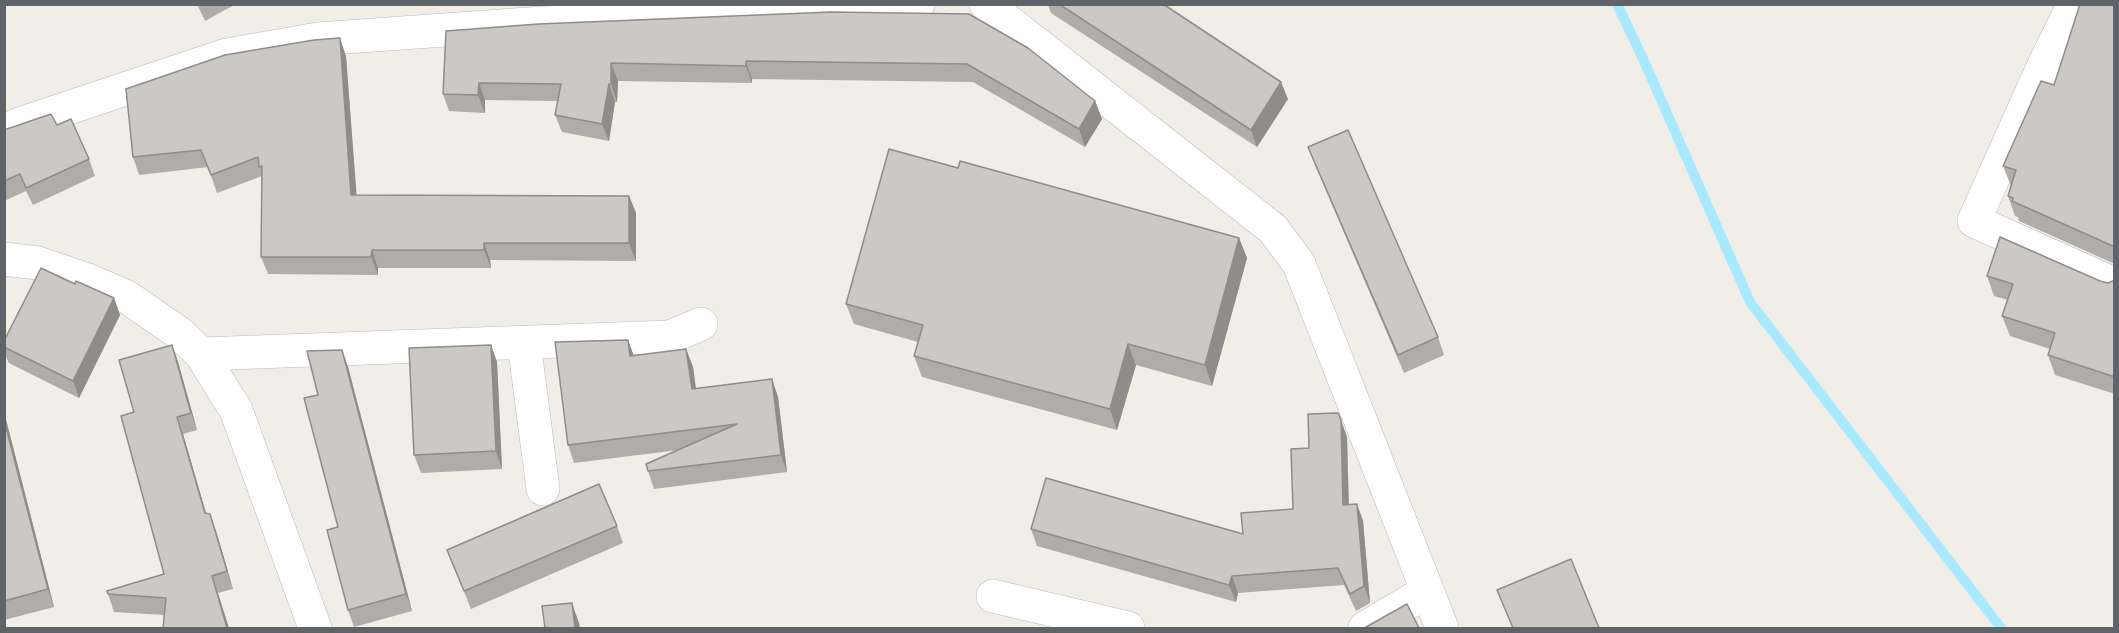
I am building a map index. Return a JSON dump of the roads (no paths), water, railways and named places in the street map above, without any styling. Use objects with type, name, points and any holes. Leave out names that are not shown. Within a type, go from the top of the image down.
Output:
[{"type":"street","points":[[4,131],[227,55],[318,39],[543,23],[858,10],[918,4]]},
{"type":"street","points":[[986,4],[1273,229],[1299,264],[1442,628]]},
{"type":"street","points":[[2074,4],[1974,220],[2115,284]]},
{"type":"street","points":[[4,259],[38,263],[85,279],[127,297],[179,333],[201,354],[236,410],[315,628]]},
{"type":"street","points":[[201,354],[670,337],[701,324]]},
{"type":"street","points":[[524,343],[543,489]]},
{"type":"street","points":[[1365,628],[1426,592]]},
{"type":"street","points":[[993,596],[1128,628]]},
{"type":"waterway","points":[[1617,4],[1750,302],[2001,628]]}]
